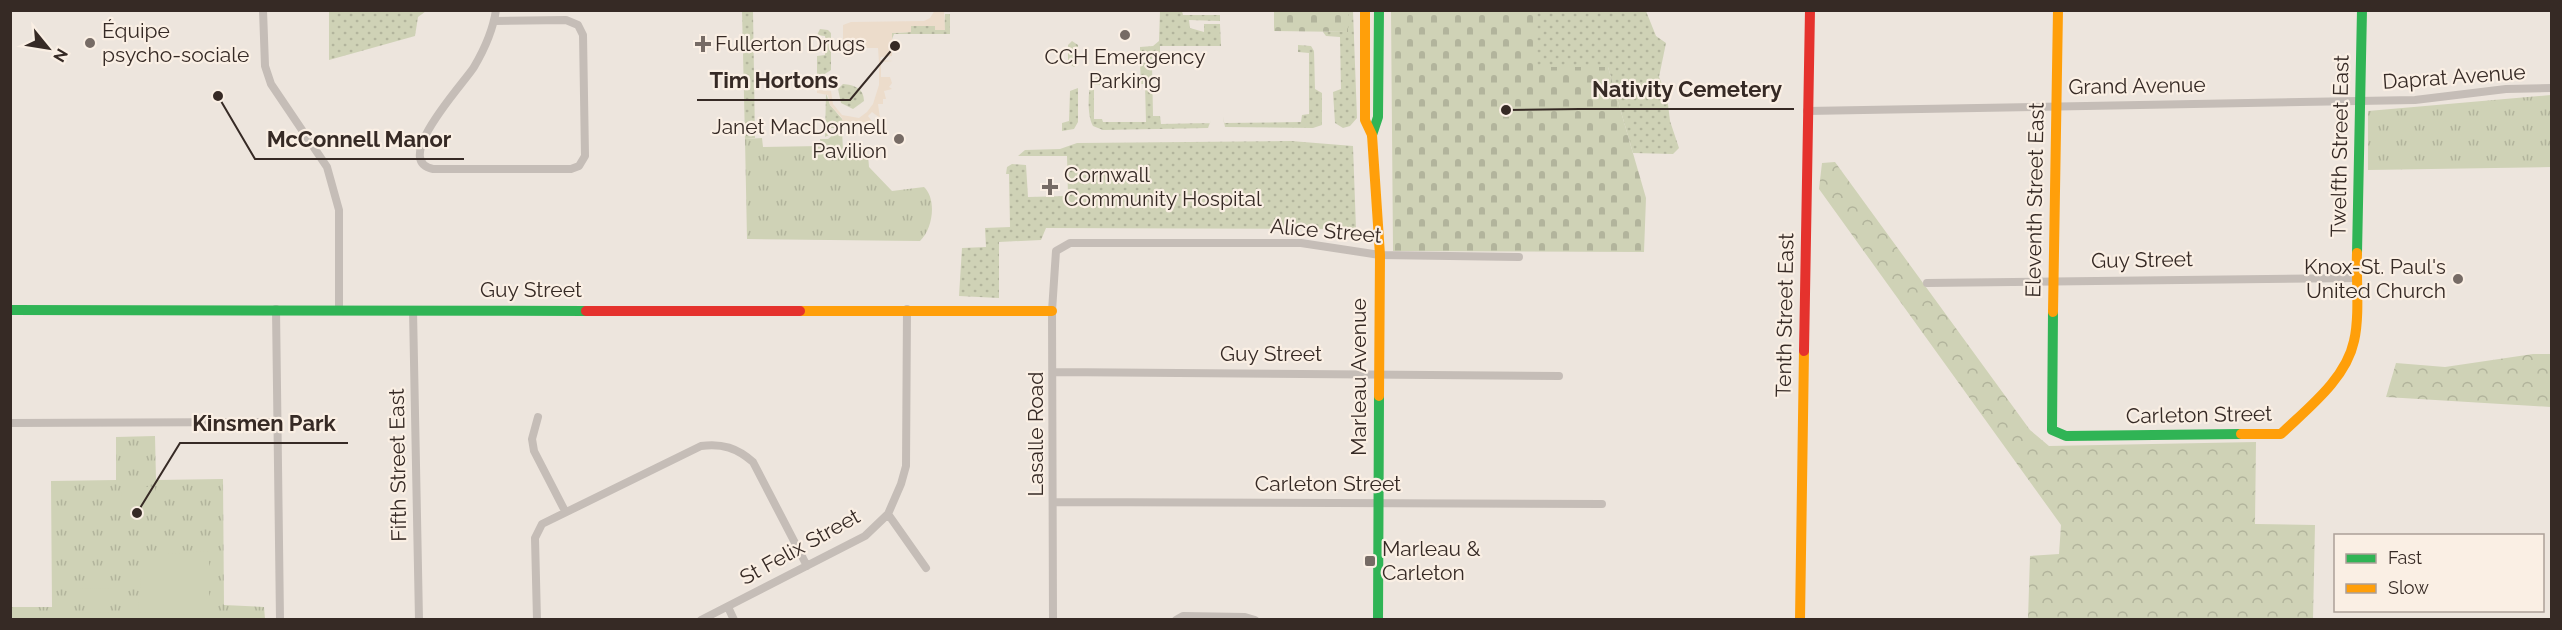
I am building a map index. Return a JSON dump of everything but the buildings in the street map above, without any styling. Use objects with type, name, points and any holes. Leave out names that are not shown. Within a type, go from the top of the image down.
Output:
[{"type":"street","points":[[263,10],[265,66],[271,84],[317,151],[337,194],[339,310]]},
{"type":"street","points":[[495,21],[566,20],[581,29],[584,34],[585,156],[579,166],[572,169],[433,169],[423,164],[420,155],[426,132],[472,69],[495,21],[496,10]]},
{"type":"street","name":"Marleau Avenue","points":[[1365,10],[1365,120],[1372,135],[1380,255],[1378,620]]},
{"type":"street","name":"Marleau Avenue","points":[[1372,135],[1378,117],[1379,10]]},
{"type":"street","name":"Tenth Street East","points":[[1800,620],[1810,10]]},
{"type":"street","name":"Eleventh Street East","points":[[2051,390],[2058,10]]},
{"type":"street","name":"Twelfth Street East","points":[[2357,280],[2362,10]]},
{"type":"street","name":"Daprat Avenue","points":[[2359,101],[2415,100],[2506,89],[2552,88]]},
{"type":"street","name":"Grand Avenue","points":[[1807,111],[2359,101]]},
{"type":"street","name":"Alice Street","points":[[1059,249],[1070,243],[1301,243],[1380,255],[1519,257]]},
{"type":"street","name":"Lasalle Road","points":[[1053,620],[1054,372],[1052,311],[1056,251],[1059,249]]},
{"type":"street","name":"Guy Street","points":[[1928,283],[2357,280]]},
{"type":"street","name":"Carleton Street","points":[[2051,390],[2052,430],[2066,436],[2281,434],[2349,359],[2355,339],[2357,280]]},
{"type":"street","name":"Guy Street","points":[[10,309],[1052,311]]},
{"type":"street","points":[[276,309],[280,620]]},
{"type":"street","name":"St Felix Street","points":[[701,620],[866,536],[888,514],[906,466],[907,309]]},
{"type":"street","name":"Fifth Street East","points":[[413,310],[419,620]]},
{"type":"street","name":"Guy Street","points":[[1054,372],[1559,376]]},
{"type":"street","points":[[538,417],[532,439],[534,451],[565,511]]},
{"type":"street","points":[[10,423],[276,422]]},
{"type":"street","points":[[537,620],[536,533],[545,521],[692,449],[713,444],[726,445],[742,452],[753,462],[807,566]]},
{"type":"street","name":"Carleton Street","points":[[1054,502],[1602,504]]},
{"type":"street","points":[[888,514],[926,568]]},
{"type":"street","points":[[728,607],[734,620]]},
{"type":"street","points":[[1176,620],[1183,616],[1245,617],[1255,620]]},
{"type":"green space","points":[[329,10],[426,11],[418,17],[415,36],[329,60]]},
{"type":"green space","points":[[742,11],[753,11],[755,138],[745,139]]},
{"type":"green space","points":[[1160,11],[1182,11],[1183,15],[1220,15],[1220,21],[1189,20],[1190,28],[1204,32],[1204,24],[1220,24],[1221,46],[1160,46],[1160,55],[1152,55],[1152,59],[1140,60],[1140,47],[1153,46],[1159,41]]},
{"type":"green space","points":[[1274,11],[1348,11],[1348,32],[1274,31]]},
{"type":"green space","points":[[1348,11],[1353,11],[1357,118],[1350,126],[1343,128],[1335,123],[1333,92],[1341,89],[1340,37],[1326,36],[1323,32],[1347,32]]},
{"type":"green space","points":[[1391,11],[1536,11],[1536,67],[1608,67],[1646,198],[1644,252],[1393,251]]},
{"type":"green space","points":[[1536,11],[1646,11],[1656,36],[1666,43],[1659,77],[1667,96],[1670,121],[1679,148],[1673,154],[1633,153],[1608,67],[1536,67]]},
{"type":"green space","points":[[945,14],[950,14],[950,34],[894,34],[892,39],[892,33],[911,32],[911,26],[935,26],[944,30]]},
{"type":"green space","points":[[820,29],[831,33],[831,70],[823,75],[817,74],[817,56],[825,55],[825,36],[817,35]]},
{"type":"green space","points":[[1072,41],[1078,45],[1078,64],[1074,67],[1068,63],[1068,45]]},
{"type":"green space","points":[[1298,45],[1311,46],[1314,51],[1315,89],[1322,93],[1322,125],[1313,128],[1225,127],[1224,123],[1301,122],[1302,115],[1309,114],[1309,53],[1298,52]]},
{"type":"green space","points":[[1152,62],[1153,116],[1160,116],[1161,124],[1210,123],[1208,128],[1103,130],[1093,126],[1089,110],[1089,92],[1091,81],[1097,77],[1115,77],[1117,84],[1094,85],[1094,119],[1102,119],[1103,122],[1146,122],[1145,84],[1141,84],[1140,63]]},
{"type":"green space","points":[[843,84],[858,88],[864,101],[853,109],[841,103],[838,89]]},
{"type":"green space","points":[[1078,88],[1078,122],[1074,129],[1062,131],[1062,123],[1069,121],[1070,91]]},
{"type":"green space","points":[[826,93],[830,105],[843,120],[842,128],[831,128],[831,134],[825,137]]},
{"type":"green space","points":[[2551,95],[2551,167],[2368,170],[2368,111]]},
{"type":"green space","points":[[833,130],[842,130],[843,151],[868,155],[869,167],[892,191],[924,187],[928,192],[932,214],[928,229],[920,241],[747,239],[745,139],[762,138],[763,147],[820,146],[820,139],[828,139],[833,135]]},
{"type":"green space","points":[[1291,141],[1353,146],[1356,229],[1046,228],[1041,240],[999,242],[999,298],[959,296],[962,248],[986,247],[985,228],[1010,227],[1007,167],[1012,164],[1026,165],[1028,197],[1068,196],[1067,156],[1018,156],[1025,150],[1060,149],[1077,143]]},
{"type":"green space","points":[[1835,162],[2030,430],[2049,446],[2256,442],[2255,524],[2315,525],[2313,619],[2028,619],[2030,556],[2059,554],[2061,525],[1819,189],[1822,163]]},
{"type":"green space","points":[[2533,354],[2551,354],[2551,407],[2386,397],[2396,363],[2445,367]]},
{"type":"green space","points":[[155,436],[156,480],[223,479],[224,605],[264,607],[265,619],[11,620],[11,607],[52,607],[51,481],[116,480],[116,437]]},
{"type":"green space","points":[[121,487],[155,487],[156,508],[122,508]]},
{"type":"green space","points":[[209,551],[209,608],[205,616],[138,612],[141,578],[167,554]]},
{"type":"green space","points":[[112,588],[112,604],[79,604],[79,589]]},
{"type":"green space","points":[[112,612],[112,619],[79,619],[79,613]]},
{"type":"shaded area","points":[[935,10],[944,11],[945,30],[935,30],[935,26],[911,26],[911,32],[892,33],[892,39],[896,40],[892,40],[892,56],[881,57],[880,60],[893,61],[881,62],[881,77],[890,77],[892,83],[889,87],[892,89],[884,91],[886,99],[883,99],[883,104],[878,104],[880,118],[872,112],[868,116],[874,124],[860,122],[860,127],[843,124],[842,118],[830,105],[828,95],[817,93],[817,88],[831,91],[833,104],[842,115],[859,118],[873,104],[879,85],[879,62],[878,48],[854,48],[843,44],[843,25],[851,22],[924,21],[930,18]]},
{"type":"traffic: fast","points":[[1372,135],[1378,117],[1379,10]]},
{"type":"traffic: fast","points":[[2357,253],[2362,10]]},
{"type":"traffic: fast","points":[[10,310],[586,311]]},
{"type":"traffic: fast","points":[[2053,312],[2052,430],[2066,436],[2241,434]]},
{"type":"traffic: fast","points":[[1378,620],[1379,396]]},
{"type":"traffic: slow","points":[[1365,10],[1365,120],[1372,135],[1380,255],[1379,396]]},
{"type":"traffic: slow","points":[[2053,312],[2058,10]]},
{"type":"traffic: slow","points":[[2241,434],[2281,434],[2325,392],[2343,368],[2350,355],[2356,331],[2357,253]]},
{"type":"traffic: slow","points":[[800,311],[1052,311]]},
{"type":"traffic: slow","points":[[1800,620],[1804,351]]},
{"type":"traffic: jam","points":[[1804,351],[1810,10]]},
{"type":"traffic: jam","points":[[586,311],[800,311]]},
{"type":"place","name":"CCH Emergency Parking","points":[[1125,35]]},
{"type":"place","name":"Équipe psycho-sociale","points":[[90,43]]},
{"type":"place","name":"Fullerton Drugs","points":[[703,44]]},
{"type":"place","name":"Tim Hortons","points":[[895,46]]},
{"type":"place","name":"McConnell Manor","points":[[218,96]]},
{"type":"place","name":"Nativity Cemetery","points":[[1506,110]]},
{"type":"place","name":"Janet MacDonnell Pavilion","points":[[899,139]]},
{"type":"place","name":"Cornwall Community Hospital","points":[[1050,187]]},
{"type":"place","name":"Knox-St. Paul's United Church","points":[[2458,279]]},
{"type":"place","name":"Kinsmen Park","points":[[137,513]]},
{"type":"place","name":"Marleau & Carleton","points":[[1370,561]]}]
